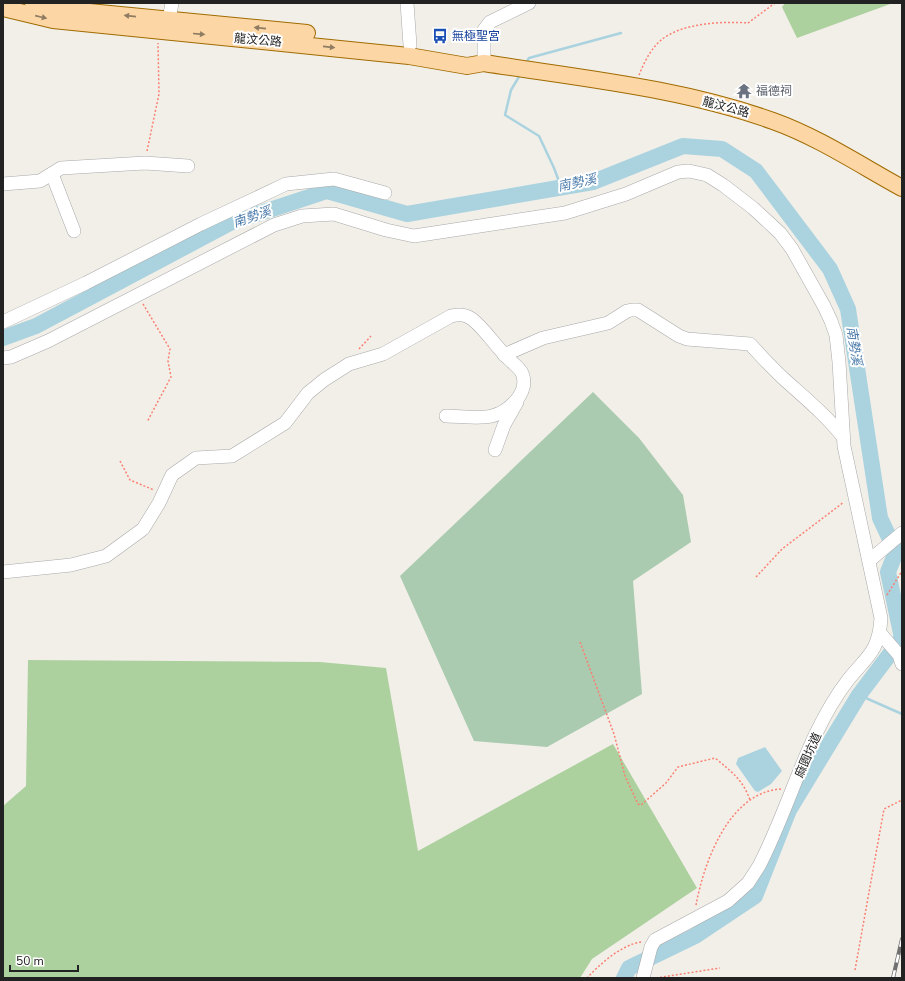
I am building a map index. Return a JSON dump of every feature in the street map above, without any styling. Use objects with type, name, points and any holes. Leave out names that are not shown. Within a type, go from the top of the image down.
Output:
[{"type":"main road","name":"龍汶公路","points":[[33,3],[58,9],[165,25]]},
{"type":"main road","name":"龍汶公路","points":[[3,8],[53,20],[258,28],[410,51],[471,56],[484,63],[634,86],[728,106],[774,121],[806,135],[902,188]]},
{"type":"street","points":[[165,25],[172,3]]},
{"type":"street","points":[[407,3],[410,51]]},
{"type":"street","points":[[484,63],[484,30],[490,22],[529,3]]},
{"type":"street","points":[[3,184],[40,181],[60,168],[145,162],[188,166]]},
{"type":"street","name":"麻園坑道","points":[[3,358],[11,357],[48,341],[274,225],[302,216],[334,214],[386,230],[414,236],[565,213],[626,194],[678,172],[689,171],[707,175],[723,185],[753,208],[780,233],[792,249],[824,306],[836,335],[843,437],[862,538],[870,563],[881,618],[880,634],[874,651],[838,694],[814,740],[769,847],[748,883],[728,900],[693,919],[653,944]]},
{"type":"street","points":[[52,174],[74,230]]},
{"type":"street","points":[[3,322],[86,283],[201,224],[286,184],[334,179],[385,193]]},
{"type":"street","points":[[504,355],[543,338],[608,323],[627,311],[638,310],[679,336],[687,339],[750,344],[783,378],[822,413],[843,437]]},
{"type":"street","points":[[3,572],[71,565],[106,556],[142,529],[163,494],[172,475],[196,458],[232,456],[285,423],[308,393],[324,380],[349,364],[383,354],[451,316],[459,314],[471,318],[504,355],[520,369],[523,375],[522,394],[504,425],[495,450]]},
{"type":"street","points":[[446,416],[492,416],[511,406],[522,394]]},
{"type":"street","points":[[870,563],[902,533]]},
{"type":"street","points":[[870,563],[902,541]]},
{"type":"street","points":[[880,634],[901,659]]},
{"type":"street","points":[[647,977],[653,944]]},
{"type":"path","points":[[634,86],[646,58],[660,41],[678,30],[722,21],[748,23],[775,3]]},
{"type":"path","points":[[145,162],[158,94],[157,47],[165,25]]},
{"type":"path","points":[[137,294],[170,349],[168,361],[171,377],[147,422]]},
{"type":"path","points":[[120,462],[130,480],[163,494]]},
{"type":"path","points":[[756,577],[782,549],[854,494]]},
{"type":"path","points":[[887,596],[902,572]]},
{"type":"path","points":[[580,642],[614,734],[626,776],[638,804],[641,805],[666,783],[678,767],[715,758],[738,778],[746,788],[750,800]]},
{"type":"path","points":[[693,919],[700,885],[713,849],[731,819],[741,807],[761,793],[773,790],[793,789]]},
{"type":"path","points":[[855,970],[884,809],[902,800]]},
{"type":"path","points":[[587,978],[599,966],[637,942],[653,944]]},
{"type":"path","points":[[647,977],[720,968]]},
{"type":"green space","points":[[785,3],[893,3],[797,38],[782,7]]},
{"type":"green space","points":[[593,392],[639,438],[683,495],[691,542],[633,581],[642,694],[547,747],[474,741],[400,576]]},
{"type":"green space","points":[[28,660],[320,662],[386,668],[418,851],[613,744],[697,888],[592,959],[580,978],[3,978],[3,806],[26,786]]},
{"type":"water","points":[[765,747],[782,771],[771,784],[758,792],[755,791],[736,764],[738,758]]},
{"type":"waterway","points":[[526,63],[529,58],[621,33]]},
{"type":"waterway","points":[[520,75],[511,90],[505,115],[539,136],[561,187]]},
{"type":"waterway","name":"南勢溪","points":[[3,338],[36,326],[230,223],[327,191],[407,214],[593,182],[683,146],[722,149],[756,171],[830,269],[848,309],[880,518],[896,552],[902,552]]},
{"type":"waterway","points":[[624,978],[629,968],[695,936],[755,896],[789,810],[859,695],[902,638],[888,572],[896,552]]},
{"type":"waterway","points":[[859,695],[902,714]]},
{"type":"railway","points":[[893,978],[902,939]]},
{"type":"place","name":"無極聖宮","points":[[440,36]]},
{"type":"place","name":"福德祠","points":[[744,91]]}]
